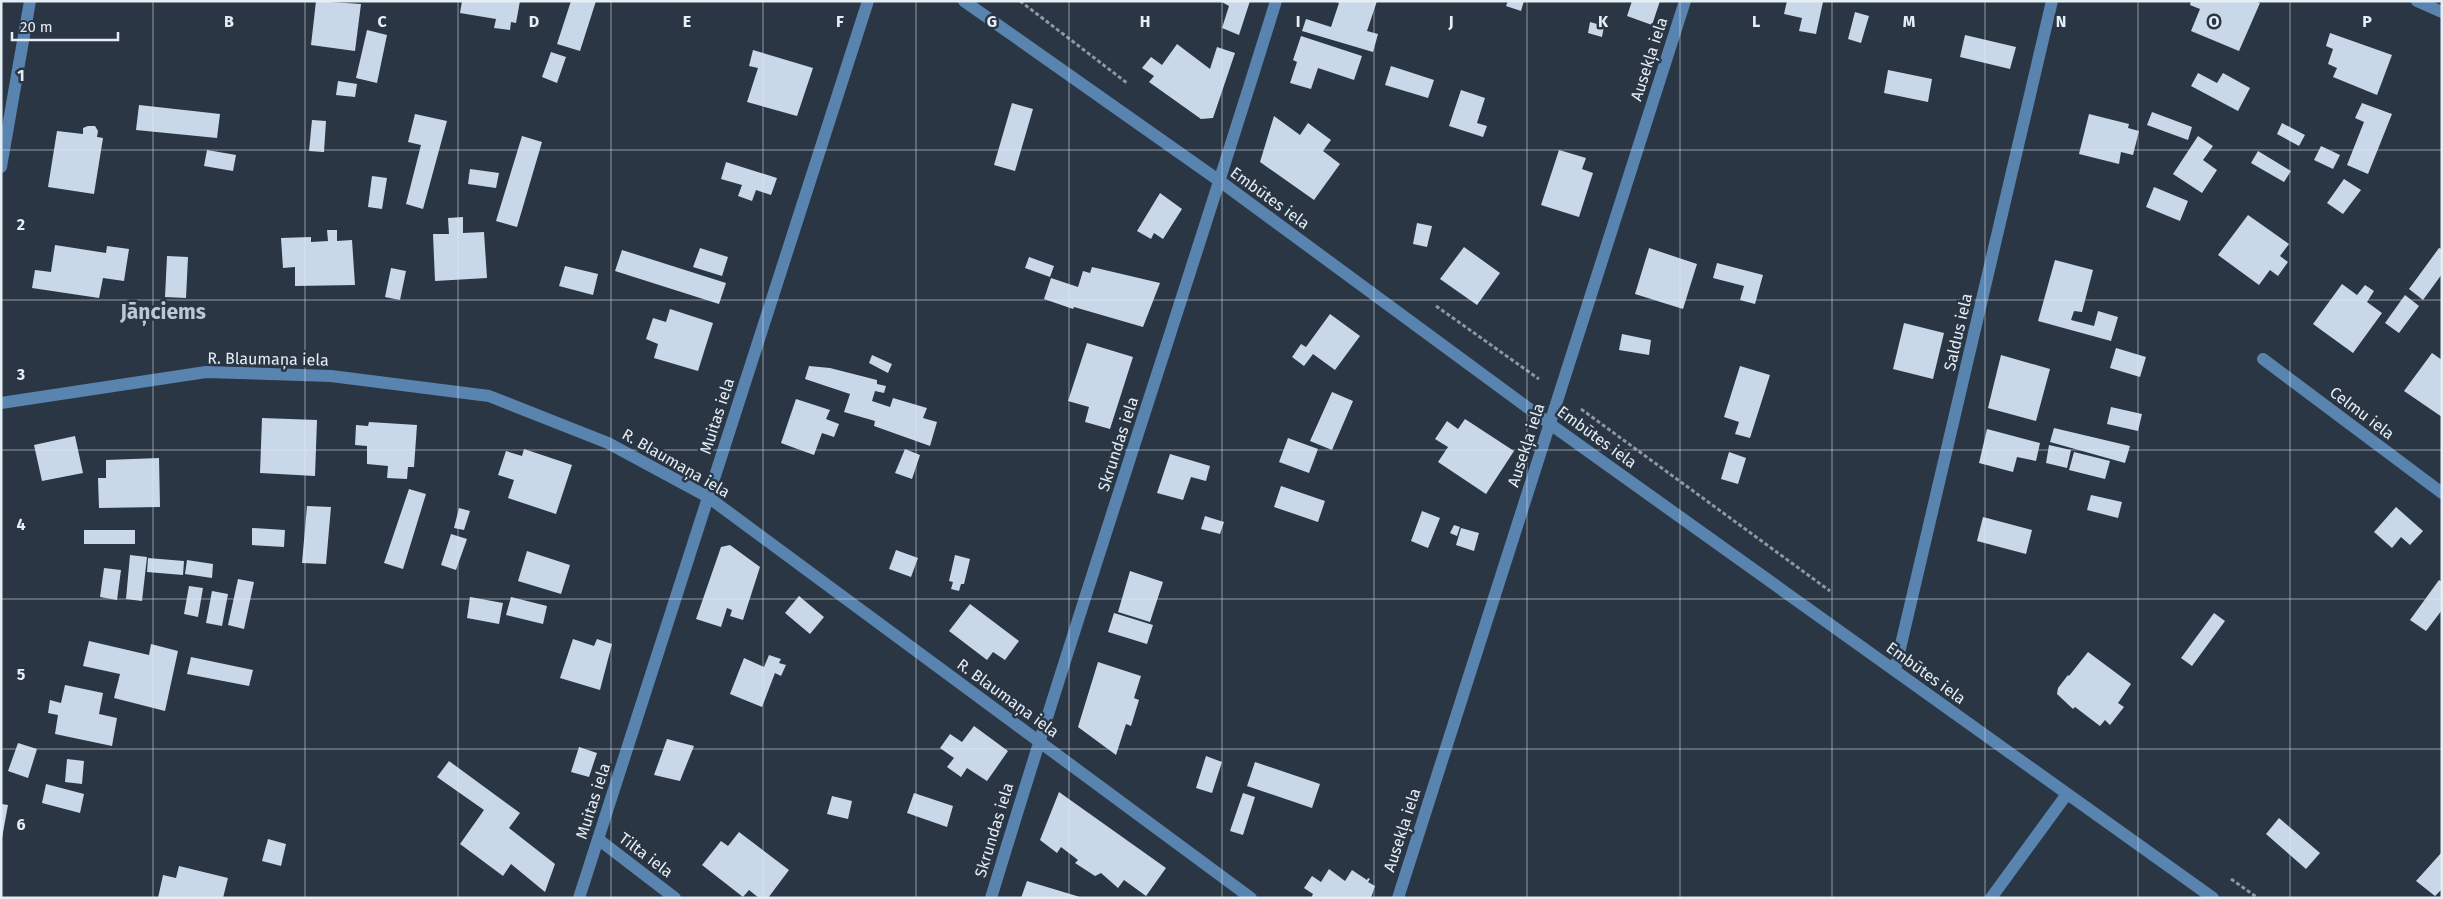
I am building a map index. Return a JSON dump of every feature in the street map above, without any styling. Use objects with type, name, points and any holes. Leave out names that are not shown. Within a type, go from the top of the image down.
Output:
[{"type":"street","points":[[1,167],[30,1]]},
{"type":"street","name":"Muitas iela","points":[[579,898],[868,1]]},
{"type":"street","name":"Embūtes iela","points":[[964,1],[1221,182],[1550,424],[2212,898]]},
{"type":"street","name":"Skrundas iela","points":[[991,898],[1038,741],[1221,182],[1276,1]]},
{"type":"street","name":"Ausekļa iela","points":[[1398,898],[1685,1]]},
{"type":"street","name":"Saldus iela","points":[[1895,670],[2052,1]]},
{"type":"street","points":[[2417,1],[2442,12]]},
{"type":"street","name":"Celmu iela","points":[[2264,359],[2442,493]]},
{"type":"street","name":"R. Blaumaņa iela","points":[[1,403],[206,372],[331,376],[488,396],[608,443],[708,496],[1251,898]]},
{"type":"street","points":[[1991,898],[2067,794]]},
{"type":"street","name":"Tilta iela","points":[[598,839],[675,898]]},
{"type":"path","points":[[1020,1],[1132,86]]},
{"type":"path","points":[[1430,302],[1559,393],[1838,596]]},
{"type":"path","points":[[2225,874],[2258,898]]},
{"type":"building","points":[[316,1],[361,4],[355,51],[311,45]]},
{"type":"building","points":[[462,1],[520,1],[516,23],[511,22],[510,30],[494,28],[496,19],[460,13]]},
{"type":"building","points":[[571,1],[596,1],[580,51],[557,44]]},
{"type":"building","points":[[1220,1],[1250,1],[1239,35],[1222,28],[1229,6]]},
{"type":"building","points":[[1334,1],[1377,1],[1367,31],[1378,34],[1373,52],[1302,31],[1306,19],[1331,27],[1339,3]]},
{"type":"building","points":[[1508,1],[1524,1],[1521,11],[1506,6]]},
{"type":"building","points":[[1632,1],[1660,1],[1652,25],[1627,16]]},
{"type":"building","points":[[1787,1],[1823,2],[1816,34],[1799,31],[1802,18],[1784,14]]},
{"type":"building","points":[[2191,1],[2255,1],[2260,3],[2239,51],[2191,31],[2200,9],[2190,5]]},
{"type":"building","points":[[1855,12],[1869,16],[1861,43],[1848,39]]},
{"type":"building","points":[[1590,22],[1604,26],[1602,37],[1588,33]]},
{"type":"building","points":[[367,30],[387,35],[377,83],[356,78]]},
{"type":"building","points":[[2330,33],[2392,55],[2377,95],[2333,77],[2337,68],[2328,64],[2333,49],[2326,46]]},
{"type":"building","points":[[1965,35],[2016,47],[2010,69],[1960,57]]},
{"type":"building","points":[[1301,36],[1362,56],[1354,80],[1318,68],[1311,89],[1290,83],[1297,62],[1293,60]]},
{"type":"building","points":[[1177,44],[1210,69],[1217,47],[1235,53],[1213,118],[1201,119],[1149,82],[1154,76],[1142,68],[1151,57],[1162,65]]},
{"type":"building","points":[[753,50],[813,68],[797,116],[747,102],[758,68],[749,66]]},
{"type":"building","points":[[551,52],[566,57],[557,83],[542,77]]},
{"type":"building","points":[[1391,66],[1434,80],[1428,98],[1385,85]]},
{"type":"building","points":[[1888,70],[1932,79],[1928,102],[1884,93]]},
{"type":"building","points":[[2198,73],[2217,83],[2223,73],[2250,88],[2238,111],[2191,86]]},
{"type":"building","points":[[338,81],[357,84],[355,97],[336,95]]},
{"type":"building","points":[[1461,90],[1485,98],[1477,123],[1487,126],[1483,137],[1449,126]]},
{"type":"building","points":[[1012,103],[1033,109],[1015,171],[994,165]]},
{"type":"building","points":[[2362,103],[2392,114],[2368,174],[2347,165],[2364,122],[2355,118]]},
{"type":"building","points":[[139,105],[220,114],[217,138],[136,130]]},
{"type":"building","points":[[2152,112],[2192,127],[2188,140],[2147,125]]},
{"type":"building","points":[[415,114],[447,121],[423,209],[406,204],[421,145],[408,142]]},
{"type":"building","points":[[2089,114],[2129,124],[2128,128],[2139,131],[2133,155],[2121,152],[2119,164],[2079,154]]},
{"type":"building","points":[[1274,116],[1300,135],[1308,123],[1331,140],[1323,151],[1340,164],[1314,200],[1260,162]]},
{"type":"building","points":[[312,120],[326,121],[324,152],[309,151]]},
{"type":"building","points":[[2282,123],[2305,135],[2299,146],[2277,134]]},
{"type":"building","points":[[95,126],[98,131],[97,137],[103,138],[94,194],[48,187],[57,131],[83,134],[83,128]]},
{"type":"building","points":[[522,136],[542,142],[517,227],[496,221]]},
{"type":"building","points":[[2198,136],[2213,146],[2203,160],[2217,170],[2202,193],[2173,174]]},
{"type":"building","points":[[2321,146],[2340,155],[2333,169],[2314,160]]},
{"type":"building","points":[[207,150],[236,155],[233,171],[204,166]]},
{"type":"building","points":[[1559,150],[1586,158],[1582,169],[1593,173],[1579,217],[1541,205]]},
{"type":"building","points":[[2258,151],[2291,171],[2284,182],[2251,163]]},
{"type":"building","points":[[726,162],[777,178],[771,195],[756,190],[752,201],[738,196],[742,185],[721,179]]},
{"type":"building","points":[[470,169],[499,173],[496,188],[468,184]]},
{"type":"building","points":[[372,176],[387,178],[382,209],[368,207]]},
{"type":"building","points":[[2344,179],[2361,190],[2343,214],[2327,203]]},
{"type":"building","points":[[2154,187],[2188,201],[2180,221],[2146,207]]},
{"type":"building","points":[[1160,193],[1182,209],[1163,239],[1154,233],[1151,239],[1137,231]]},
{"type":"building","points":[[2248,215],[2289,244],[2280,256],[2288,262],[2278,276],[2270,270],[2259,285],[2218,255]]},
{"type":"building","points":[[463,217],[463,233],[484,232],[487,278],[435,281],[433,234],[449,234],[448,218]]},
{"type":"building","points":[[1417,223],[1432,226],[1427,247],[1413,244]]},
{"type":"building","points":[[327,230],[337,230],[337,241],[352,240],[355,285],[295,286],[295,267],[283,268],[281,238],[311,237],[311,242],[328,241]]},
{"type":"building","points":[[55,245],[106,253],[107,246],[129,249],[124,281],[103,278],[99,298],[32,288],[35,270],[51,272]]},
{"type":"building","points":[[1464,247],[1500,273],[1477,305],[1440,279]]},
{"type":"building","points":[[700,248],[728,257],[722,276],[693,267]]},
{"type":"building","points":[[1649,248],[1697,264],[1683,309],[1635,294]]},
{"type":"building","points":[[2439,248],[2442,249],[2442,274],[2423,300],[2409,289]]},
{"type":"building","points":[[622,250],[726,283],[719,304],[615,271]]},
{"type":"building","points":[[167,256],[188,257],[186,298],[165,297]]},
{"type":"building","points":[[1029,257],[1054,266],[1050,277],[1025,268]]},
{"type":"building","points":[[2055,260],[2093,270],[2082,312],[2074,311],[2071,320],[2094,326],[2098,311],[2118,317],[2111,341],[2038,321]]},
{"type":"building","points":[[1717,263],[1763,275],[1755,304],[1740,300],[1744,286],[1713,278]]},
{"type":"building","points":[[565,266],[598,274],[593,295],[559,286]]},
{"type":"building","points":[[1092,267],[1160,283],[1143,327],[1074,307],[1073,309],[1044,299],[1051,278],[1078,287],[1083,271],[1090,273]]},
{"type":"building","points":[[391,268],[406,271],[400,300],[385,297]]},
{"type":"building","points":[[2342,284],[2357,295],[2365,285],[2374,291],[2367,302],[2382,313],[2353,353],[2313,324]]},
{"type":"building","points":[[2405,295],[2419,306],[2399,333],[2385,323]]},
{"type":"building","points":[[670,309],[713,323],[698,371],[654,358],[658,344],[646,339],[653,318],[666,322]]},
{"type":"building","points":[[1330,314],[1360,336],[1335,370],[1313,354],[1304,366],[1292,357],[1301,344],[1306,347]]},
{"type":"building","points":[[1904,323],[1944,333],[1933,379],[1893,369]]},
{"type":"building","points":[[1622,334],[1651,340],[1649,355],[1619,350]]},
{"type":"building","points":[[1087,343],[1133,357],[1110,429],[1085,422],[1089,407],[1068,401]]},
{"type":"building","points":[[2116,348],[2146,357],[2140,377],[2110,368]]},
{"type":"building","points":[[2432,353],[2442,360],[2442,417],[2404,391]]},
{"type":"building","points":[[872,355],[892,364],[888,373],[869,363]]},
{"type":"building","points":[[2001,355],[2050,369],[2036,421],[1988,408]]},
{"type":"building","points":[[809,366],[830,368],[877,380],[877,384],[886,386],[884,393],[875,391],[872,401],[890,407],[893,398],[927,408],[923,418],[937,422],[930,446],[874,426],[875,421],[844,412],[850,394],[805,379]]},
{"type":"building","points":[[1740,366],[1770,375],[1750,438],[1735,434],[1739,422],[1724,417]]},
{"type":"building","points":[[1332,392],[1353,401],[1332,450],[1310,441]]},
{"type":"building","points":[[796,399],[830,410],[826,419],[839,424],[834,437],[822,433],[814,455],[781,443]]},
{"type":"building","points":[[2111,407],[2142,414],[2138,431],[2107,424]]},
{"type":"building","points":[[262,418],[317,420],[315,476],[260,473]]},
{"type":"building","points":[[1465,419],[1514,451],[1486,494],[1438,462],[1448,447],[1435,439],[1447,421],[1458,429]]},
{"type":"building","points":[[369,422],[417,425],[414,467],[408,467],[407,479],[387,478],[388,466],[367,464],[367,446],[355,445],[356,425],[368,426]]},
{"type":"building","points":[[2054,428],[2130,446],[2125,463],[2050,442]]},
{"type":"building","points":[[1987,429],[2040,443],[2036,461],[2017,457],[2013,472],[1979,463]]},
{"type":"building","points":[[75,436],[83,473],[42,481],[34,445]]},
{"type":"building","points":[[1288,438],[1318,449],[1309,473],[1279,462]]},
{"type":"building","points":[[2049,445],[2071,450],[2067,468],[2046,463]]},
{"type":"building","points":[[524,449],[572,465],[556,514],[508,498],[514,480],[498,475],[506,451],[522,456]]},
{"type":"building","points":[[905,449],[920,455],[912,479],[895,473]]},
{"type":"building","points":[[1729,452],[1746,458],[1738,484],[1721,479]]},
{"type":"building","points":[[2074,452],[2110,461],[2105,479],[2069,470]]},
{"type":"building","points":[[1170,454],[1210,466],[1206,481],[1191,477],[1183,500],[1157,493]]},
{"type":"building","points":[[159,458],[160,507],[99,508],[98,478],[106,478],[106,460]]},
{"type":"building","points":[[1281,486],[1325,501],[1318,522],[1274,507]]},
{"type":"building","points":[[409,489],[426,494],[403,569],[384,563]]},
{"type":"building","points":[[2091,495],[2122,502],[2118,518],[2087,510]]},
{"type":"building","points":[[307,506],[331,507],[326,564],[302,563]]},
{"type":"building","points":[[2396,507],[2423,531],[2410,545],[2401,537],[2392,548],[2374,532]]},
{"type":"building","points":[[459,508],[470,511],[464,530],[454,528]]},
{"type":"building","points":[[1422,511],[1440,518],[1428,548],[1411,541]]},
{"type":"building","points":[[1205,516],[1224,522],[1220,534],[1201,529]]},
{"type":"building","points":[[1983,517],[2032,530],[2026,554],[1977,541]]},
{"type":"building","points":[[1454,525],[1460,527],[1457,536],[1450,533]]},
{"type":"building","points":[[252,528],[285,530],[284,547],[252,545]]},
{"type":"building","points":[[1461,528],[1479,533],[1474,551],[1456,545]]},
{"type":"building","points":[[84,530],[135,530],[135,544],[84,544]]},
{"type":"building","points":[[451,534],[467,539],[456,570],[441,565]]},
{"type":"building","points":[[730,545],[760,567],[743,620],[730,616],[732,610],[727,608],[721,627],[696,619],[721,547]]},
{"type":"building","points":[[896,550],[918,558],[911,577],[889,569]]},
{"type":"building","points":[[527,551],[570,565],[561,594],[518,581]]},
{"type":"building","points":[[130,555],[147,557],[142,601],[126,599]]},
{"type":"building","points":[[955,555],[970,559],[964,584],[961,584],[959,591],[951,589],[953,582],[949,581]]},
{"type":"building","points":[[148,558],[184,561],[183,575],[147,572]]},
{"type":"building","points":[[187,560],[213,564],[212,578],[185,574]]},
{"type":"building","points":[[104,568],[121,570],[117,600],[100,597]]},
{"type":"building","points":[[1130,571],[1163,582],[1150,622],[1118,612]]},
{"type":"building","points":[[238,579],[254,582],[244,629],[228,625]]},
{"type":"building","points":[[2439,580],[2442,582],[2442,610],[2426,631],[2410,620]]},
{"type":"building","points":[[189,586],[203,588],[198,617],[184,614]]},
{"type":"building","points":[[212,591],[228,594],[222,626],[206,623]]},
{"type":"building","points":[[799,596],[824,617],[810,634],[785,613]]},
{"type":"building","points":[[470,597],[503,603],[499,624],[467,618]]},
{"type":"building","points":[[511,597],[547,606],[543,624],[506,615]]},
{"type":"building","points":[[970,604],[1019,641],[1005,660],[993,652],[987,660],[949,631]]},
{"type":"building","points":[[1114,613],[1153,625],[1147,644],[1108,632]]},
{"type":"building","points":[[2214,613],[2225,621],[2192,666],[2181,658]]},
{"type":"building","points":[[573,639],[594,646],[597,639],[612,644],[600,690],[560,678]]},
{"type":"building","points":[[89,641],[149,655],[151,644],[178,651],[165,711],[114,698],[120,674],[83,666]]},
{"type":"building","points":[[2088,652],[2131,684],[2118,703],[2124,707],[2110,725],[2105,720],[2100,726],[2075,707],[2073,709],[2057,694],[2058,688]]},
{"type":"building","points":[[769,655],[781,659],[779,663],[786,665],[781,676],[775,673],[762,707],[730,694],[744,658],[764,667]]},
{"type":"building","points":[[191,657],[253,670],[249,686],[187,674]]},
{"type":"building","points":[[1098,662],[1141,676],[1134,698],[1139,700],[1131,726],[1126,724],[1116,755],[1078,727]]},
{"type":"building","points":[[65,685],[103,693],[99,714],[117,718],[112,746],[55,734],[58,715],[48,713],[50,700],[61,703]]},
{"type":"building","points":[[974,726],[1008,751],[987,781],[967,768],[961,777],[947,767],[954,758],[940,748],[950,734],[962,742]]},
{"type":"building","points":[[667,739],[694,746],[680,781],[654,775]]},
{"type":"building","points":[[18,743],[37,749],[28,778],[8,771]]},
{"type":"building","points":[[579,747],[597,753],[589,777],[571,772]]},
{"type":"building","points":[[1206,756],[1222,762],[1212,793],[1196,788]]},
{"type":"building","points":[[67,759],[84,761],[82,784],[65,782]]},
{"type":"building","points":[[449,761],[520,813],[509,828],[555,864],[545,892],[511,864],[503,876],[460,844],[484,810],[437,777]]},
{"type":"building","points":[[1255,762],[1320,784],[1312,808],[1247,786]]},
{"type":"building","points":[[46,784],[84,794],[80,813],[42,803]]},
{"type":"building","points":[[1059,792],[1166,868],[1146,896],[1124,880],[1118,888],[1101,873],[1095,876],[1075,863],[1078,860],[1061,847],[1057,853],[1040,840]]},
{"type":"building","points":[[914,793],[953,806],[947,827],[907,813]]},
{"type":"building","points":[[1243,793],[1255,797],[1243,835],[1230,831]]},
{"type":"building","points":[[832,796],[852,801],[848,819],[827,814]]},
{"type":"building","points":[[1,804],[8,805],[2,838],[1,838]]},
{"type":"building","points":[[2279,818],[2320,853],[2306,869],[2266,834]]},
{"type":"building","points":[[739,832],[789,870],[768,898],[759,898],[749,890],[743,897],[702,865],[721,841],[728,846]]},
{"type":"building","points":[[268,839],[286,844],[281,866],[262,861]]},
{"type":"building","points":[[2442,852],[2442,889],[2435,896],[2416,881]]},
{"type":"building","points":[[179,866],[228,878],[223,898],[158,898],[163,875],[176,878]]},
{"type":"building","points":[[1329,869],[1345,881],[1352,870],[1367,880],[1368,878],[1370,879],[1368,882],[1375,886],[1371,898],[1311,898],[1313,894],[1304,888],[1312,876],[1321,882]]},
{"type":"building","points":[[1027,881],[1080,897],[1080,898],[1021,898]]},
{"type":"district","name":"Jāņciems","points":[[163,312]]}]
